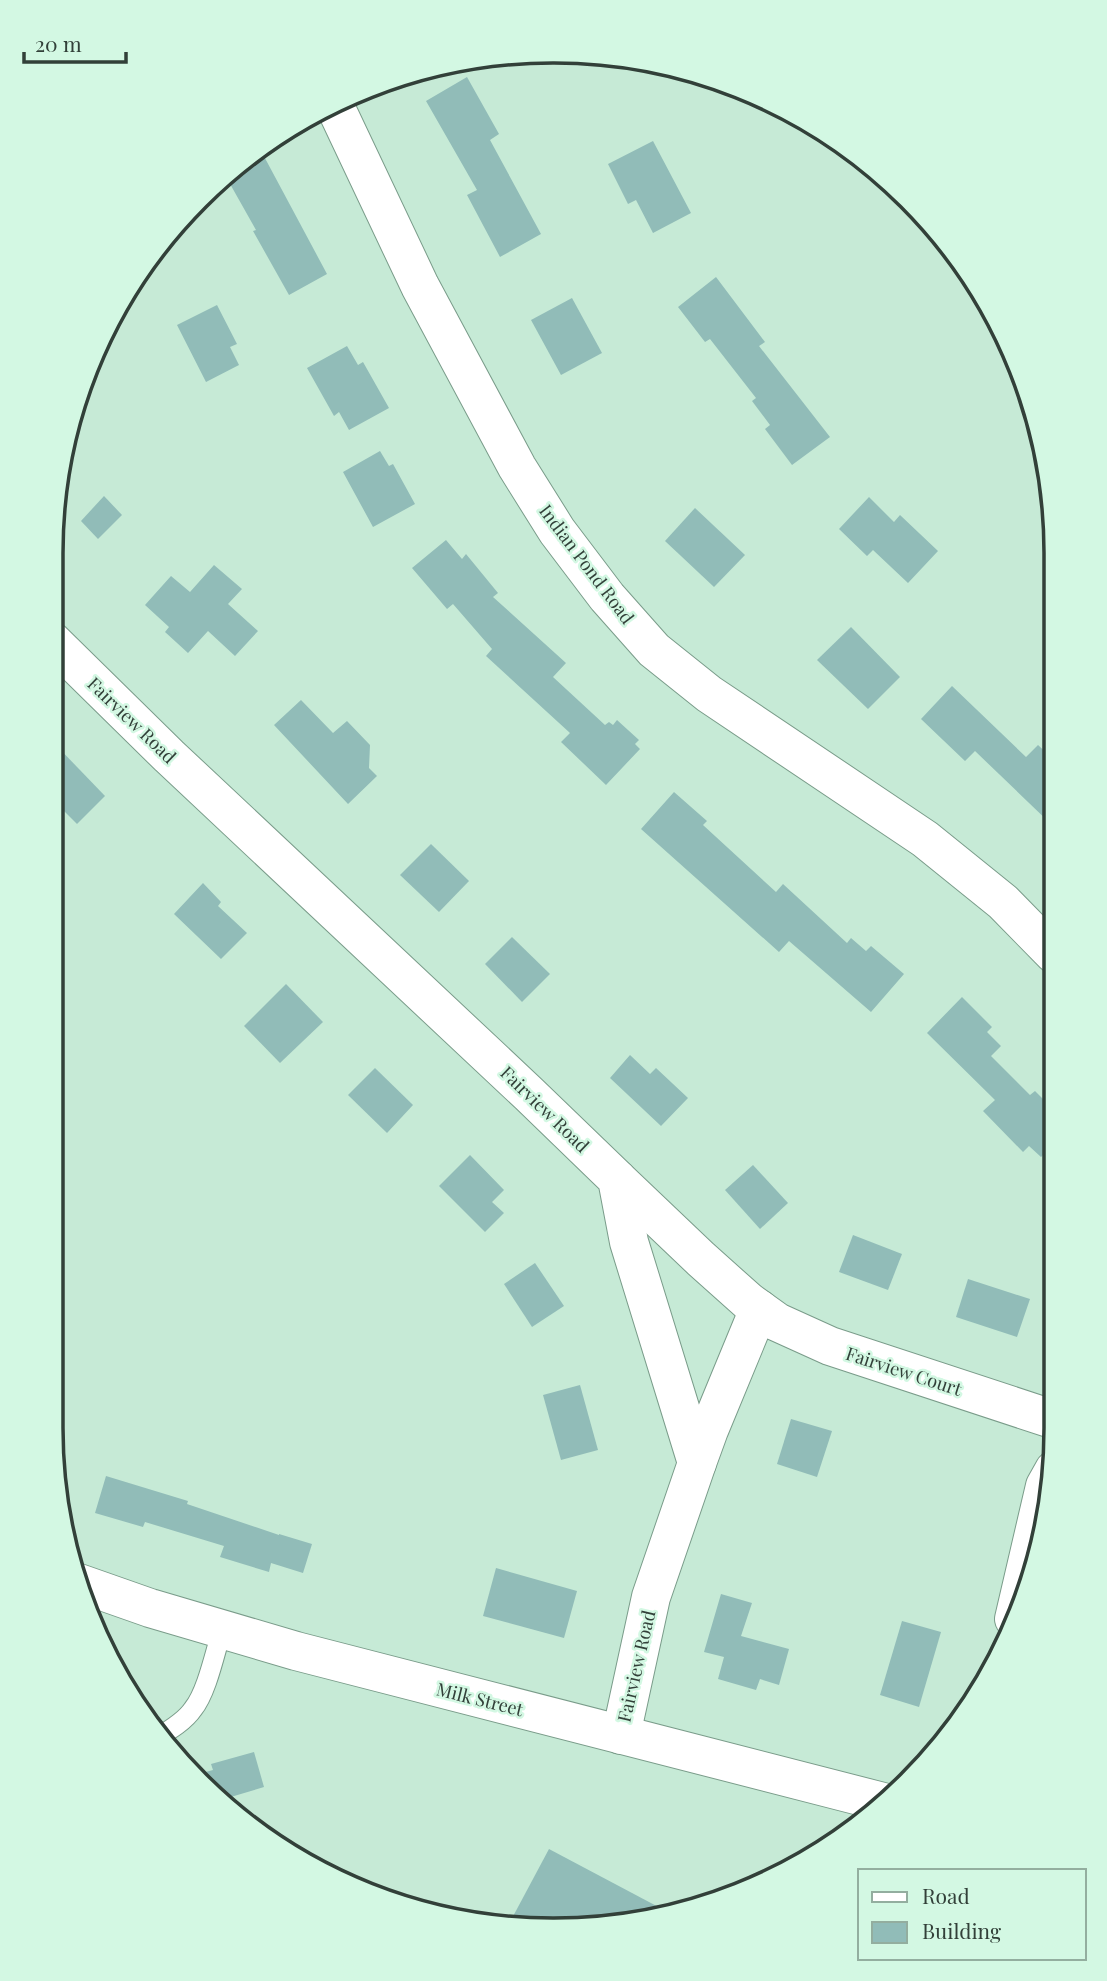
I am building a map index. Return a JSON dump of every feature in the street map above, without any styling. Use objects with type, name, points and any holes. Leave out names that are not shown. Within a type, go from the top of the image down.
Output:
[{"type":"street","name":"Indian Pond Road","points":[[338,113],[420,286],[511,455],[557,531],[607,597],[654,650],[709,694],[925,839],[1003,902],[1044,944]]},
{"type":"street","name":"Fairview Road","points":[[63,652],[169,756],[618,1179]]},
{"type":"street","name":"Fairview Court","points":[[618,1179],[701,1259],[777,1322],[830,1346],[1044,1416]]},
{"type":"street","points":[[618,1179],[629,1242],[697,1463]]},
{"type":"street","points":[[697,1463],[759,1309]]},
{"type":"street","name":"Fairview Road","points":[[621,1735],[652,1597],[697,1463]]},
{"type":"street","name":"Milk Street","points":[[90,1587],[222,1630],[370,1671],[869,1803]]},
{"type":"lane","points":[[168,1731],[194,1709],[222,1630]]},
{"type":"building","points":[[467,77],[499,134],[490,140],[541,234],[500,257],[467,195],[477,190],[426,101]]},
{"type":"building","points":[[653,141],[691,213],[653,233],[636,200],[628,204],[608,164]]},
{"type":"building","points":[[265,157],[327,274],[289,295],[253,231],[256,230],[230,185]]},
{"type":"building","points":[[716,277],[765,342],[759,346],[830,437],[792,465],[765,429],[770,425],[752,401],[756,398],[710,339],[705,342],[678,307]]},
{"type":"building","points":[[572,298],[602,353],[561,375],[531,320]]},
{"type":"building","points":[[217,305],[237,344],[230,347],[239,365],[206,382],[177,325]]},
{"type":"building","points":[[347,346],[358,365],[363,362],[389,408],[349,430],[339,412],[334,416],[307,368]]},
{"type":"building","points":[[380,451],[389,466],[393,464],[415,504],[373,527],[343,472]]},
{"type":"building","points":[[104,496],[122,515],[98,539],[81,521]]},
{"type":"building","points":[[869,497],[894,522],[900,515],[938,551],[908,583],[873,550],[867,556],[839,529]]},
{"type":"building","points":[[695,508],[745,555],[714,587],[665,541]]},
{"type":"building","points":[[446,540],[462,559],[466,554],[498,593],[493,597],[566,663],[553,677],[605,725],[609,722],[613,725],[617,720],[639,740],[635,744],[640,749],[606,785],[561,742],[570,733],[486,656],[492,649],[453,604],[447,609],[412,568]]},
{"type":"building","points":[[214,565],[242,589],[228,604],[258,631],[235,656],[208,631],[188,653],[165,632],[169,627],[145,605],[171,576],[190,592]]},
{"type":"building","points":[[851,627],[900,677],[868,709],[817,660]]},
{"type":"building","points":[[952,686],[1026,757],[1038,745],[1044,751],[1044,817],[975,751],[965,761],[921,719]]},
{"type":"building","points":[[301,700],[333,733],[347,721],[370,745],[369,768],[377,776],[348,804],[274,725]]},
{"type":"building","points":[[63,752],[105,796],[77,824],[63,810]]},
{"type":"building","points":[[674,792],[707,821],[703,825],[776,892],[783,884],[847,943],[851,938],[866,951],[871,946],[904,974],[871,1012],[789,941],[779,952],[641,829]]},
{"type":"building","points":[[431,844],[469,881],[439,912],[400,875]]},
{"type":"building","points":[[203,883],[221,902],[218,906],[247,933],[221,959],[174,914]]},
{"type":"building","points":[[512,937],[550,974],[522,1002],[485,964]]},
{"type":"building","points":[[286,984],[323,1022],[280,1063],[244,1026]]},
{"type":"building","points":[[962,997],[992,1027],[987,1032],[1001,1046],[991,1056],[1030,1095],[1035,1091],[1044,1100],[1044,1154],[1041,1157],[1029,1146],[1023,1152],[983,1111],[995,1100],[927,1033]]},
{"type":"building","points":[[630,1055],[650,1074],[656,1068],[688,1098],[661,1126],[610,1078]]},
{"type":"building","points":[[375,1068],[413,1105],[387,1133],[348,1095]]},
{"type":"building","points":[[470,1155],[504,1190],[492,1202],[504,1213],[485,1232],[439,1186]]},
{"type":"building","points":[[753,1165],[788,1203],[760,1229],[725,1190]]},
{"type":"building","points":[[853,1235],[902,1254],[888,1290],[839,1272]]},
{"type":"building","points":[[535,1263],[564,1306],[532,1327],[504,1284]]},
{"type":"building","points":[[968,1279],[1030,1299],[1017,1337],[956,1317]]},
{"type":"building","points":[[580,1385],[598,1450],[561,1460],[543,1395]]},
{"type":"building","points":[[791,1419],[832,1431],[817,1477],[777,1464]]},
{"type":"building","points":[[106,1476],[312,1544],[303,1573],[271,1563],[269,1572],[220,1557],[224,1546],[145,1522],[143,1527],[95,1513]]},
{"type":"building","points":[[496,1568],[577,1591],[564,1638],[483,1616]]},
{"type":"building","points":[[721,1594],[752,1603],[741,1636],[789,1649],[779,1685],[760,1679],[756,1690],[718,1679],[724,1657],[704,1652]]},
{"type":"building","points":[[902,1621],[941,1632],[919,1707],[880,1695]]},
{"type":"building","points":[[254,1752],[264,1787],[231,1797],[205,1772],[213,1770],[211,1764]]},
{"type":"building","points":[[549,1849],[658,1907],[586,1917],[513,1916]]}]
